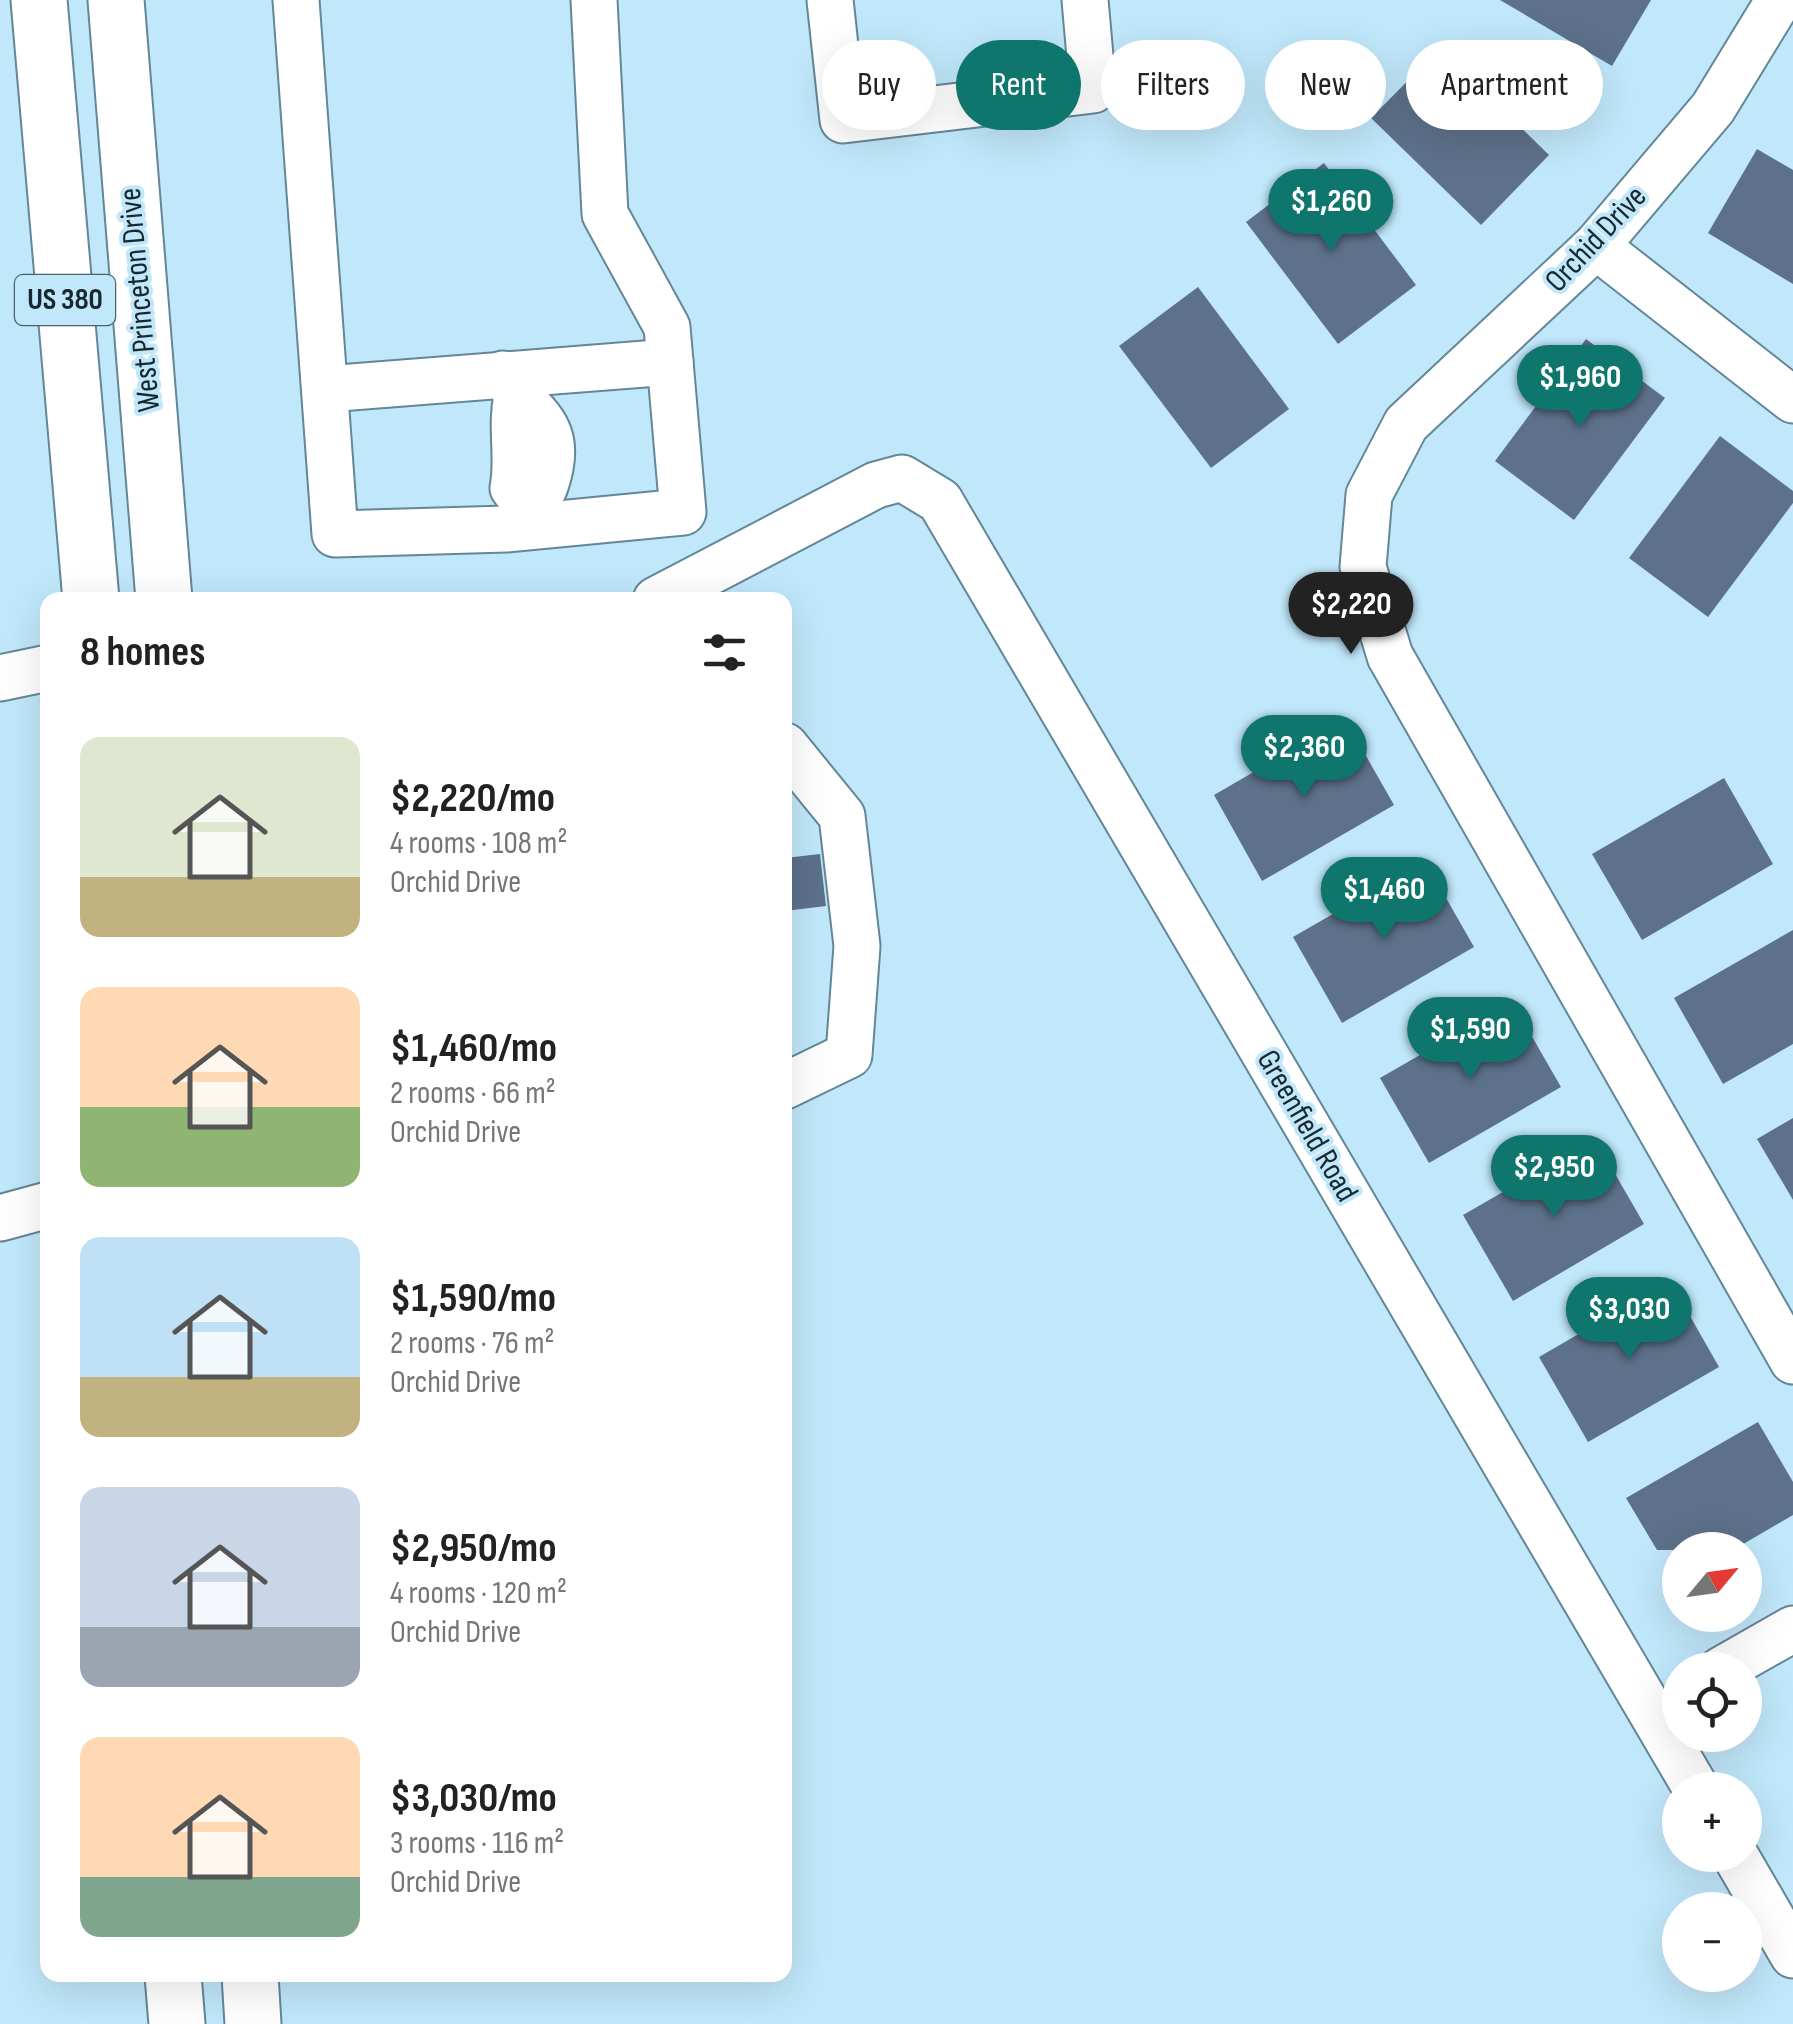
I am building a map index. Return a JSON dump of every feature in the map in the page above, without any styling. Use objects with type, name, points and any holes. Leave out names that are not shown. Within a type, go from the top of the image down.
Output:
[{"type":"highway","name":"US 380","points":[[39,0],[89,592]]},
{"type":"highway","name":"West Princeton Drive","points":[[116,0],[163,592]]},
{"type":"highway","points":[[174,1982],[177,2024]]},
{"type":"highway","points":[[250,1982],[253,2024]]},
{"type":"street","points":[[296,0],[335,534],[683,512]]},
{"type":"street","points":[[594,0],[605,214],[667,327],[683,512],[711,588]]},
{"type":"street","points":[[830,0],[843,120],[1093,90],[1085,0]]},
{"type":"street","name":"Orchid Drive","points":[[1779,0],[1713,108],[1596,246],[1406,424],[1369,495],[1363,566],[1390,656],[1793,1361]]},
{"type":"street","points":[[1596,246],[1793,400]]},
{"type":"street","points":[[326,389],[510,385],[670,362]]},
{"type":"street","points":[[510,385],[517,466],[513,488],[530,519]]},
{"type":"street","name":"Greenfield Road","points":[[711,588],[851,497],[902,478],[940,500],[1662,1697]]},
{"type":"street","points":[[0,678],[40,670]]},
{"type":"street","points":[[792,755],[842,816],[857,946],[849,1055],[792,1083]]},
{"type":"street","points":[[0,1218],[40,1207]]},
{"type":"street","points":[[1753,1652],[1793,1629]]},
{"type":"street","points":[[1744,1872],[1793,1955]]},
{"type":"building","points":[[1500,0],[1651,0],[1612,66],[1603,61],[1603,40],[1568,40]]},
{"type":"building","points":[[1406,82],[1406,130],[1524,130],[1549,155],[1481,225],[1383,130],[1386,103]]},
{"type":"building","points":[[1757,149],[1793,170],[1793,284],[1708,233]]},
{"type":"building","points":[[1324,163],[1416,285],[1338,344],[1246,222]]},
{"type":"building","points":[[1198,287],[1289,409],[1211,468],[1119,346]]},
{"type":"building","points":[[1586,339],[1665,398],[1574,520],[1495,461]]},
{"type":"building","points":[[1720,436],[1793,491],[1793,503],[1708,617],[1629,558]]},
{"type":"building","points":[[1345,719],[1394,805],[1262,881],[1214,795]]},
{"type":"building","points":[[1724,778],[1773,864],[1642,940],[1592,854]]},
{"type":"building","points":[[820,854],[826,906],[792,910],[792,857]]},
{"type":"building","points":[[1425,861],[1474,947],[1342,1023],[1293,937]]},
{"type":"building","points":[[1793,930],[1793,1044],[1723,1084],[1674,998]]},
{"type":"building","points":[[1512,1002],[1561,1087],[1429,1163],[1380,1078]]},
{"type":"building","points":[[1793,1118],[1793,1200],[1757,1139]]},
{"type":"building","points":[[1595,1139],[1644,1224],[1513,1301],[1463,1215]]},
{"type":"building","points":[[1670,1281],[1719,1367],[1588,1442],[1539,1357]]},
{"type":"building","points":[[1758,1422],[1793,1482],[1793,1515],[1762,1533],[1662,1532],[1662,1550],[1657,1550],[1626,1498]]}]
